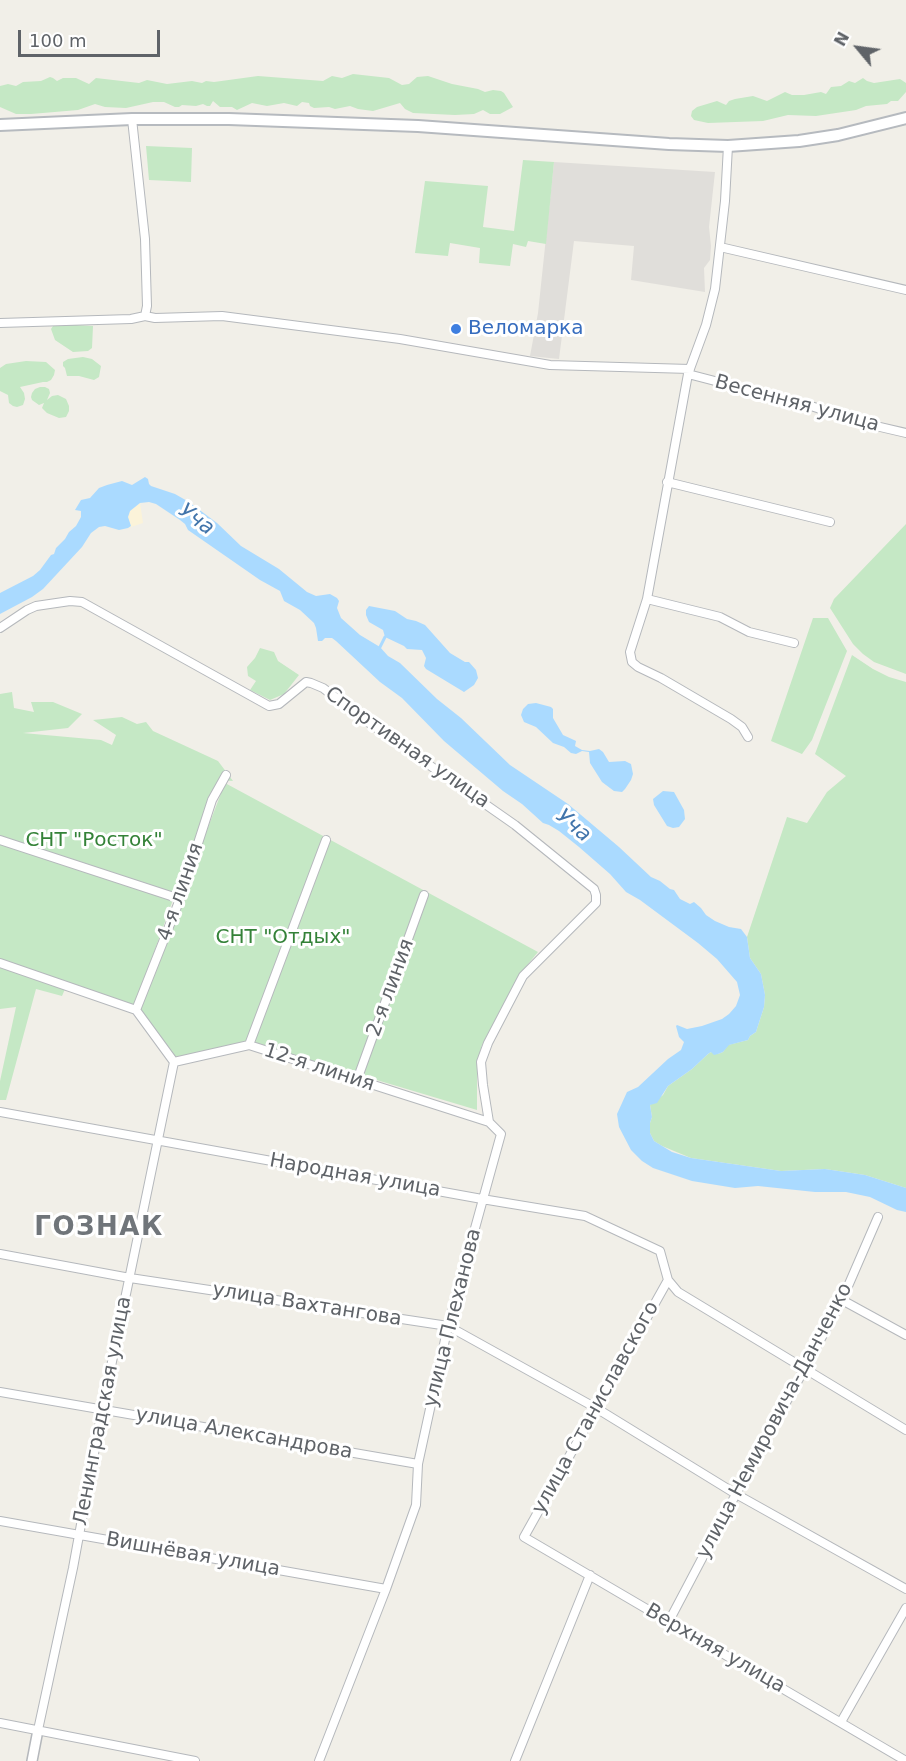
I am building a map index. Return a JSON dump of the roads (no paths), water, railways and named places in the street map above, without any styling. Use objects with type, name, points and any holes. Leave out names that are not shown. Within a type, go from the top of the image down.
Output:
[{"type":"main road","points":[[0,125],[132,119],[228,119],[418,126],[669,144],[728,146],[799,141],[870,128],[906,118]]},
{"type":"street","points":[[132,119],[145,239],[147,306],[145,316]]},
{"type":"street","points":[[728,146],[726,193],[715,289],[706,325],[689,372],[647,599],[630,652],[632,662],[730,719],[742,727],[748,737]]},
{"type":"street","points":[[720,247],[906,290]]},
{"type":"street","name":"Весенняя улица","points":[[0,323],[131,319],[145,316],[155,318],[222,316],[400,339],[550,365],[689,372],[863,423],[906,433]]},
{"type":"street","points":[[667,482],[830,522]]},
{"type":"street","points":[[647,599],[720,617],[749,632],[794,643]]},
{"type":"street","name":"Спортивная улица","points":[[0,628],[36,606],[70,601],[82,602],[269,706],[279,704],[306,682],[316,685],[515,825],[594,889],[596,903]]},
{"type":"street","name":"4-я линия","points":[[136,1010],[180,899],[212,800],[226,775]]},
{"type":"street","points":[[0,840],[180,899]]},
{"type":"street","points":[[249,1045],[326,840]]},
{"type":"street","name":"2-я линия","points":[[357,1080],[424,895]]},
{"type":"street","name":"улица Плеханова","points":[[319,1761],[416,1505],[418,1464],[448,1326],[501,1134],[489,1122],[481,1062],[488,1043],[523,975],[596,903]]},
{"type":"street","points":[[0,963],[136,1010],[174,1062]]},
{"type":"street","name":"12-я линия","points":[[174,1062],[249,1045],[489,1122]]},
{"type":"street","name":"Ленинградская улица","points":[[32,1761],[174,1062]]},
{"type":"street","name":"Народная улица","points":[[0,1112],[585,1216],[660,1251],[668,1280],[678,1292],[806,1369]]},
{"type":"street","name":"улица Немировича-Данченко","points":[[668,1623],[843,1300],[878,1217]]},
{"type":"street","name":"улица Вахтангова","points":[[0,1254],[130,1278],[448,1326],[596,1408],[736,1494],[906,1589]]},
{"type":"street","name":"улица Станиславского","points":[[524,1537],[668,1280]]},
{"type":"street","points":[[843,1300],[906,1335]]},
{"type":"street","points":[[806,1369],[906,1431]]},
{"type":"street","name":"улица Александрова","points":[[0,1392],[418,1464]]},
{"type":"street","name":"Вишнёвая улица","points":[[0,1521],[386,1589]]},
{"type":"street","name":"Верхняя улица","points":[[524,1537],[906,1761]]},
{"type":"street","points":[[515,1761],[590,1575]]},
{"type":"street","points":[[841,1722],[906,1608]]},
{"type":"street","points":[[0,1724],[195,1761]]},
{"type":"water","name":"Уча","points":[[145,477],[151,486],[175,494],[189,502],[217,523],[241,546],[279,569],[307,592],[316,596],[330,594],[337,598],[339,601],[337,608],[341,618],[360,635],[400,663],[510,765],[568,804],[651,877],[674,890],[680,899],[690,904],[694,902],[715,921],[741,929],[747,937],[750,958],[761,974],[765,995],[764,1007],[756,1032],[748,1040],[729,1045],[723,1052],[708,1054],[668,1086],[657,1103],[650,1105],[652,1117],[650,1133],[654,1141],[672,1152],[691,1158],[781,1171],[825,1169],[865,1175],[906,1188],[906,1212],[870,1197],[846,1192],[815,1192],[758,1186],[735,1188],[692,1181],[653,1168],[642,1161],[631,1150],[619,1127],[617,1114],[627,1092],[638,1087],[681,1050],[684,1042],[679,1037],[677,1025],[687,1029],[702,1026],[729,1014],[736,1006],[740,995],[737,982],[717,959],[698,943],[626,892],[610,874],[579,847],[559,831],[543,823],[444,741],[402,698],[380,682],[336,641],[332,638],[325,638],[318,641],[314,623],[300,610],[284,601],[280,591],[260,580],[188,530],[185,524],[156,504],[140,503],[130,511],[128,517],[131,526],[128,528],[119,530],[105,526],[99,527],[91,533],[82,547],[43,589],[0,614],[0,593],[33,576],[54,554],[56,548],[81,517],[81,511],[75,510],[81,500],[90,498],[99,488],[107,485],[122,481],[132,485]]},
{"type":"water","points":[[369,606],[395,611],[407,619],[425,625],[450,653],[469,662],[476,670],[478,678],[474,685],[464,692],[426,669],[424,666],[426,658],[422,650],[407,649],[385,637],[383,630],[369,622],[366,610]]},
{"type":"water","points":[[536,703],[553,709],[553,718],[563,735],[576,741],[575,746],[590,751],[599,749],[609,762],[625,761],[631,764],[633,774],[622,792],[614,791],[602,782],[590,763],[589,752],[571,753],[564,747],[553,743],[536,727],[524,722],[521,715],[523,709],[528,704]]},
{"type":"water","points":[[663,791],[674,792],[684,810],[685,819],[679,827],[667,826],[654,805],[653,799]]},
{"type":"waterway","points":[[380,647],[385,637]]},
{"type":"place","name":"Веломарка","points":[[456,329]]},
{"type":"district","name":"ГОЗНАК","points":[[99,1228]]},
{"type":"park label","name":"СНТ \"Росток\"","points":[[94,841]]},
{"type":"park label","name":"СНТ \"Отдых\"","points":[[283,938]]}]
